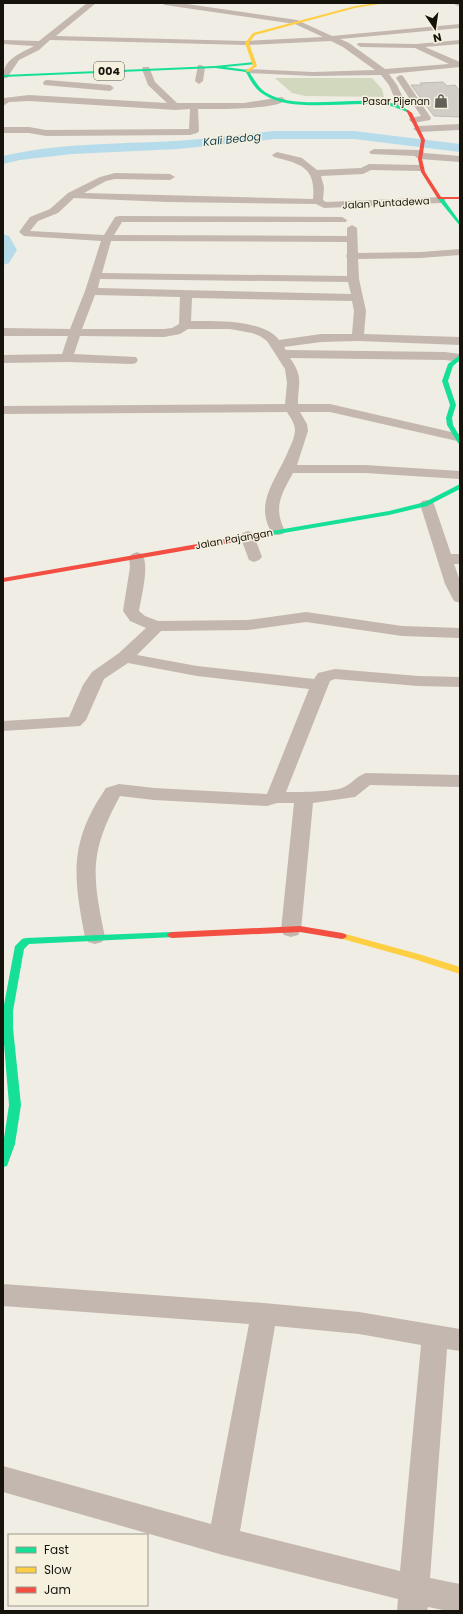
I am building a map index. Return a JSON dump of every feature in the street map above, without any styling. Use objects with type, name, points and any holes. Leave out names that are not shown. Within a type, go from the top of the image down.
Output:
[{"type":"main road","points":[[255,63],[247,43],[251,36],[260,32],[355,7],[383,3]]},
{"type":"main road","points":[[215,67],[255,63]]},
{"type":"main road","points":[[255,63],[255,66],[247,71],[252,80],[265,94],[282,100],[306,103],[376,103],[400,106],[410,113],[423,140],[420,153],[420,168],[440,199],[460,225]]},
{"type":"main road","name":"004","points":[[4,76],[201,67],[215,67],[247,71]]},
{"type":"main road","points":[[440,199],[460,198]]},
{"type":"main road","points":[[458,440],[450,425],[449,418],[453,406],[445,381],[450,365],[460,358]]},
{"type":"main road","name":"Jalan Pajangan","points":[[3,580],[92,566],[248,536],[389,513],[427,504],[460,486]]},
{"type":"main road","points":[[3,1164],[9,1144],[15,1105],[5,1028],[19,948],[23,943],[32,939],[318,930],[418,957],[460,972]]},
{"type":"street","points":[[4,76],[16,58],[42,44],[92,3]]},
{"type":"street","points":[[165,3],[298,22],[346,45],[383,72],[400,99],[402,104],[400,106]]},
{"type":"street","points":[[456,3],[460,5]]},
{"type":"street","points":[[49,38],[247,43],[332,38],[460,26]]},
{"type":"street","points":[[3,42],[42,44]]},
{"type":"street","points":[[346,45],[416,46],[460,42]]},
{"type":"street","points":[[416,46],[460,65]]},
{"type":"street","points":[[10,51],[25,52]]},
{"type":"street","points":[[247,71],[306,74],[383,72],[460,65]]},
{"type":"street","points":[[199,81],[201,67]]},
{"type":"street","points":[[146,69],[151,83],[176,107]]},
{"type":"street","points":[[29,98],[47,83],[55,73]]},
{"type":"street","points":[[389,80],[401,78],[427,118],[415,125]]},
{"type":"street","points":[[47,83],[110,88]]},
{"type":"street","points":[[3,103],[7,100],[29,98],[194,107],[250,106],[282,100]]},
{"type":"street","points":[[94,112],[102,103]]},
{"type":"street","points":[[3,130],[29,130],[46,134],[194,131],[194,107]]},
{"type":"street","points":[[86,134],[90,123]]},
{"type":"street","points":[[415,125],[460,127]]},
{"type":"street","points":[[374,152],[420,153],[460,159]]},
{"type":"street","points":[[277,155],[298,160],[315,173],[320,187],[318,201]]},
{"type":"street","points":[[315,173],[363,171],[369,167],[420,168]]},
{"type":"street","points":[[170,184],[110,176],[94,182],[72,195],[54,211],[32,220],[25,230],[25,233],[107,238],[239,240],[352,239]]},
{"type":"street","points":[[72,195],[118,198],[170,184]]},
{"type":"street","name":"Jalan Puntadewa","points":[[170,184],[318,201],[324,205],[440,199]]},
{"type":"street","points":[[67,358],[75,332],[91,291],[107,238],[118,219],[116,210],[118,198]]},
{"type":"street","points":[[331,205],[342,220],[352,226],[351,256],[353,279],[360,311],[358,337]]},
{"type":"street","points":[[118,219],[342,220]]},
{"type":"street","points":[[351,256],[421,255],[460,252]]},
{"type":"street","points":[[95,276],[353,279]]},
{"type":"street","points":[[91,291],[357,298]]},
{"type":"street","points":[[3,332],[164,333],[182,329],[185,325],[186,294]]},
{"type":"street","points":[[185,325],[235,326],[267,334],[271,337],[279,349],[294,375],[292,408],[300,420],[302,428],[301,436],[288,469],[271,500],[272,522],[278,531]]},
{"type":"street","points":[[279,349],[321,338],[358,337],[460,342]]},
{"type":"street","points":[[279,349],[445,356],[460,358]]},
{"type":"street","points":[[3,359],[67,358],[132,360]]},
{"type":"street","points":[[3,410],[128,408],[330,408],[458,440]]},
{"type":"street","points":[[288,469],[366,469],[460,475]]},
{"type":"street","points":[[427,504],[452,559],[453,584],[460,598]]},
{"type":"street","points":[[248,536],[254,557]]},
{"type":"street","points":[[137,557],[138,567],[131,611],[134,617],[146,623],[157,626],[248,624],[306,617],[387,630],[442,634],[460,633]]},
{"type":"street","points":[[3,726],[74,722],[77,720],[92,684],[98,676],[125,657],[157,626]]},
{"type":"street","points":[[125,657],[156,664],[236,676],[319,685]]},
{"type":"street","points":[[275,797],[319,685],[324,677],[336,674],[418,681],[460,682]]},
{"type":"street","points":[[95,937],[88,898],[85,866],[86,856],[100,816],[114,791],[119,790],[154,794],[267,800],[275,797],[304,798],[348,793],[366,779],[460,781]]},
{"type":"street","points":[[291,930],[304,798]]},
{"type":"street","points":[[3,1294],[264,1314],[359,1323],[447,1337],[414,1600]]},
{"type":"street","points":[[223,1541],[264,1314]]},
{"type":"street","points":[[3,1479],[223,1541],[414,1600],[460,1599]]},
{"type":"green space","points":[[275,78],[372,78],[382,89],[384,97],[305,96],[292,93]]},
{"type":"building","name":"Pasar Pijenan","points":[[443,82],[447,86],[455,85],[460,91],[460,117],[434,116],[411,85]]},
{"type":"waterway","name":"Kali Bedog","points":[[3,160],[20,156],[72,150],[178,145],[275,135],[354,135],[460,148]]},
{"type":"waterway","name":"Kali Bedog","points":[[3,239],[9,250],[3,260]]},
{"type":"traffic: fast","points":[[215,67],[255,63]]},
{"type":"traffic: fast","points":[[3,76],[215,67],[247,71],[260,90],[275,98],[287,101],[329,104],[382,103],[398,106],[407,111]]},
{"type":"traffic: fast","points":[[440,198],[460,225]]},
{"type":"traffic: fast","points":[[460,357],[450,365],[445,381],[453,405],[449,418],[450,425],[460,442]]},
{"type":"traffic: fast","points":[[260,535],[389,513],[427,504],[460,486]]},
{"type":"traffic: fast","points":[[3,1163],[9,1144],[15,1105],[8,1028],[8,1011],[19,948],[26,941],[172,935]]},
{"type":"traffic: slow","points":[[247,71],[255,66],[247,43],[254,34],[355,7],[383,3]]},
{"type":"traffic: slow","points":[[342,936],[418,957],[460,971]]},
{"type":"traffic: jam","points":[[407,111],[410,113],[423,140],[420,159],[423,172],[440,198],[460,198]]},
{"type":"traffic: jam","points":[[3,580],[260,535]]},
{"type":"traffic: jam","points":[[172,935],[300,929],[342,936]]},
{"type":"place","name":"Pasar Pijenan","points":[[441,101]]}]
